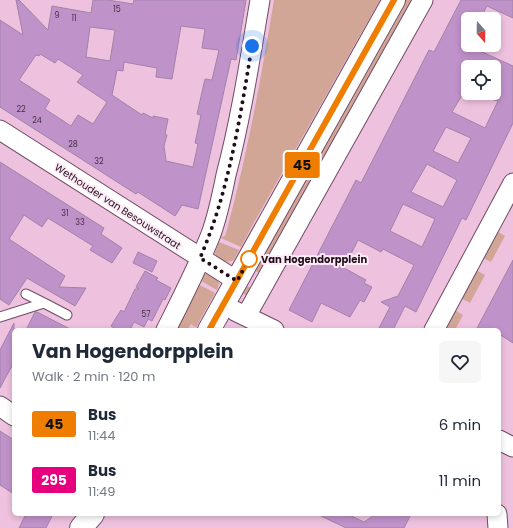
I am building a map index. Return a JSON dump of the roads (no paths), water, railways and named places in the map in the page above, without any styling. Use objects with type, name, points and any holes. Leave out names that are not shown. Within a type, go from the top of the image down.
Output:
[{"type":"street","points":[[167,328],[213,227],[232,154],[260,0]]},
{"type":"street","points":[[210,328],[394,0]]},
{"type":"street","points":[[246,316],[423,0]]},
{"type":"street","name":"Wethouder van Besouwstraat","points":[[0,130],[237,281]]},
{"type":"street","points":[[435,328],[513,183]]},
{"type":"street","points":[[223,305],[270,328]]},
{"type":"street","points":[[0,406],[12,415]]},
{"type":"street","points":[[81,528],[91,516]]},
{"type":"street","points":[[497,516],[498,528]]},
{"type":"lane","points":[[26,294],[67,315]]},
{"type":"lane","points":[[0,317],[44,303]]},
{"type":"place","name":"Van Hogendorpplein","points":[[249,259]]}]
